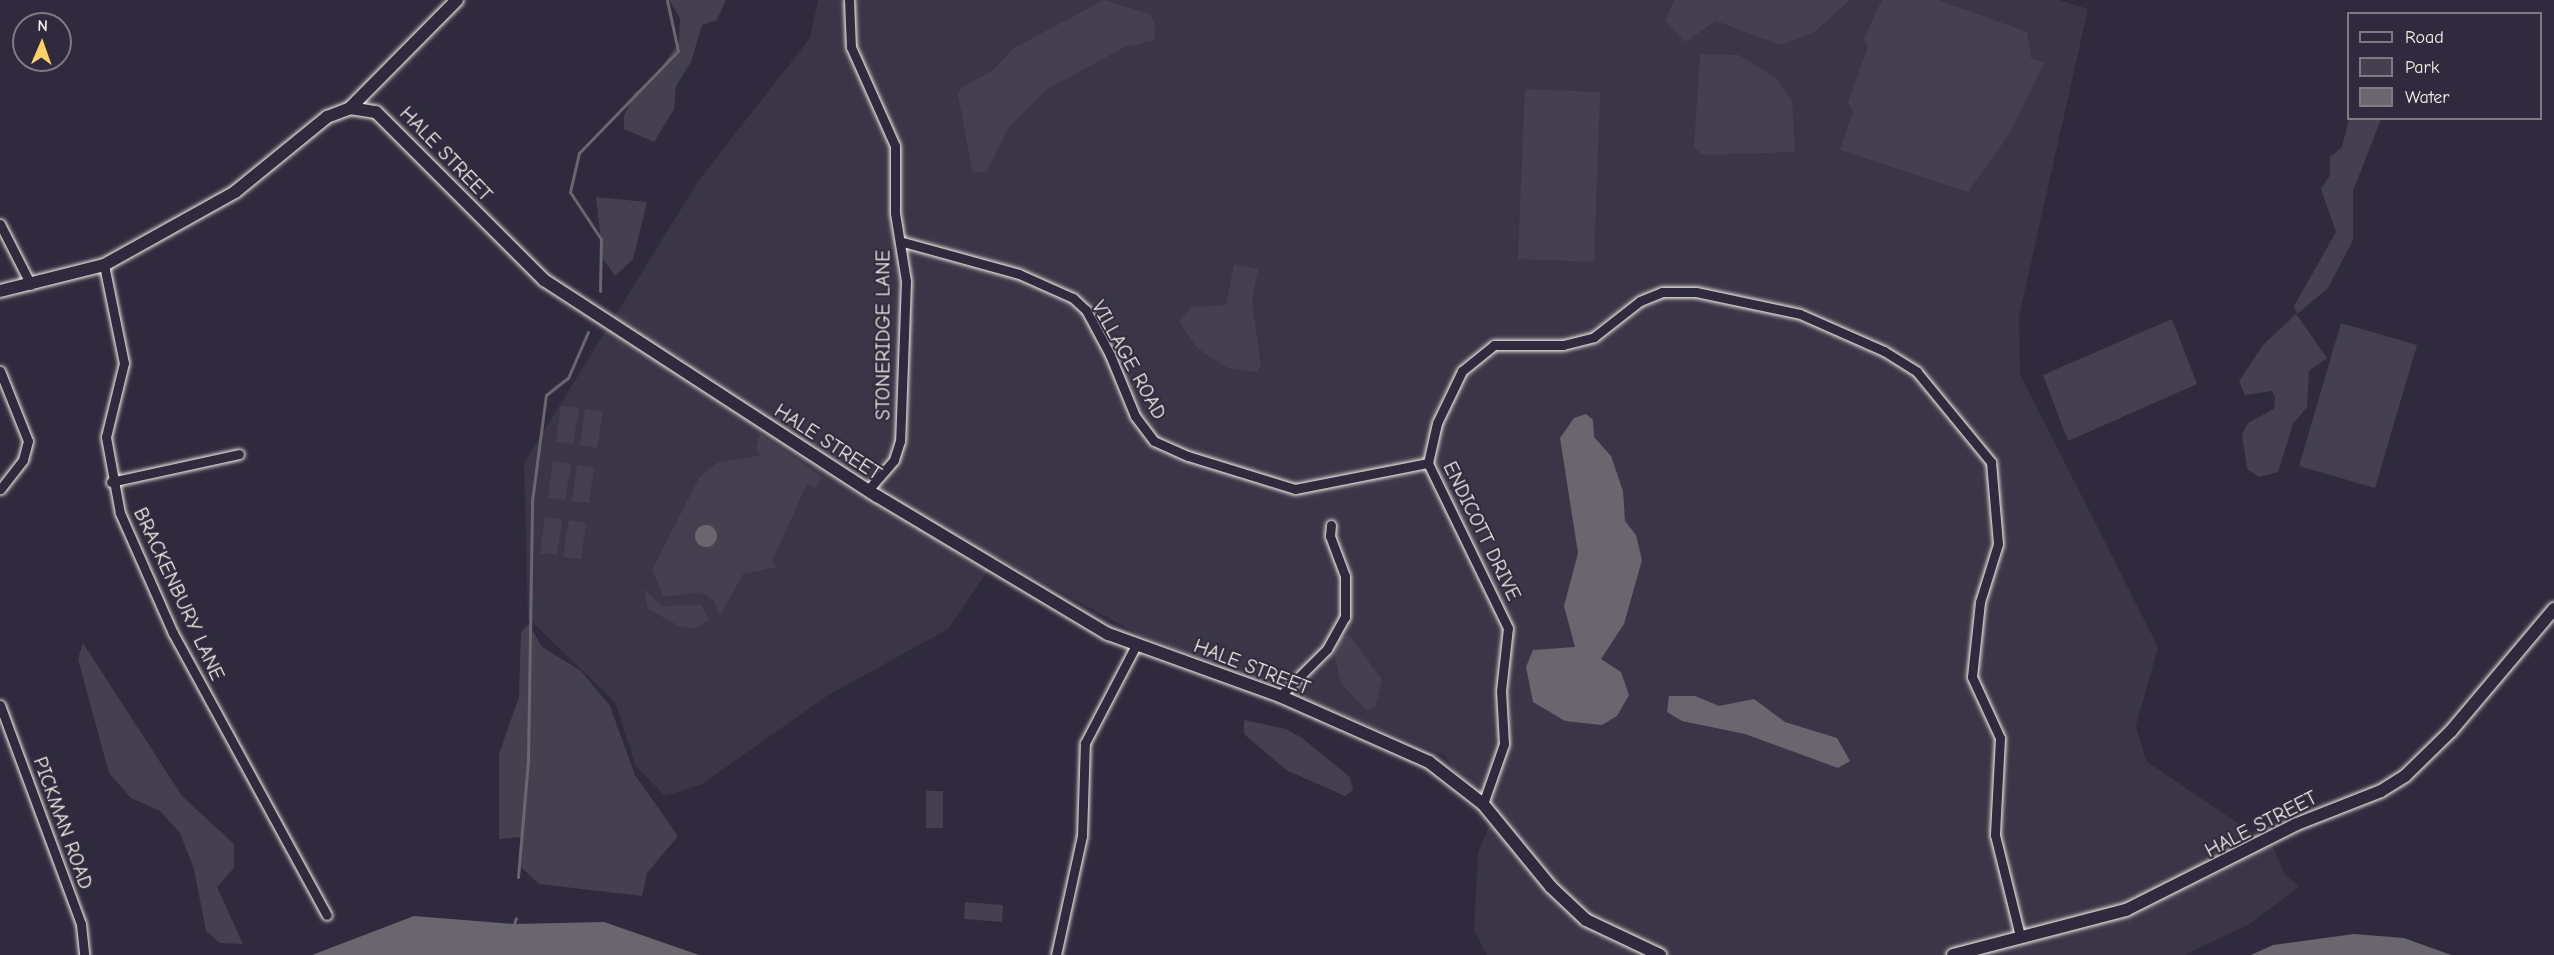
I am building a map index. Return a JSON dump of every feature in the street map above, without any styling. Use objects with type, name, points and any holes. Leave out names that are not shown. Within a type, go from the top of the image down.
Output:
[{"type":"main road","points":[[0,291],[104,265],[235,192],[322,120],[350,108],[457,0]]},
{"type":"main road","name":"HALE STREET","points":[[350,108],[386,119],[544,280],[868,490],[1135,647],[1280,696],[1429,762],[1483,804],[1586,920],[1660,955]]},
{"type":"main road","name":"HALE STREET","points":[[1953,955],[2126,910],[2297,824],[2389,786],[2451,731],[2554,609]]},
{"type":"street","name":"STONERIDGE LANE","points":[[849,0],[851,47],[892,130],[895,213],[903,242],[900,441],[894,460],[868,490]]},
{"type":"street","points":[[0,224],[31,285]]},
{"type":"street","name":"VILLAGE ROAD","points":[[903,242],[1019,274],[1073,298],[1086,310],[1110,355],[1135,416],[1154,441],[1188,456],[1295,489],[1428,463]]},
{"type":"street","name":"BRACKENBURY LANE","points":[[104,265],[124,363],[106,437],[111,482],[173,633],[327,915]]},
{"type":"street","name":"ENDICOTT DRIVE","points":[[1483,804],[1504,744],[1501,691],[1508,628],[1428,463],[1444,405],[1462,370],[1482,349],[1582,342],[1662,292],[1696,292],[1816,319],[1917,372],[1990,462],[1998,544],[1980,602],[1972,677],[2000,738],[1995,835],[2020,936]]},
{"type":"street","points":[[0,371],[28,441],[22,460],[0,489]]},
{"type":"street","points":[[111,482],[240,454]]},
{"type":"street","points":[[1280,696],[1328,649],[1345,617],[1345,576],[1330,537],[1331,525]]},
{"type":"street","points":[[1056,955],[1082,836],[1085,743],[1135,647]]},
{"type":"street","name":"PICKMAN ROAD","points":[[0,705],[81,924],[84,955]]},
{"type":"shaded area","points":[[818,0],[2059,0],[2088,9],[2019,316],[2020,374],[2158,647],[2136,726],[2146,761],[2273,847],[2284,873],[2299,887],[2250,924],[2184,955],[1487,955],[1474,930],[1478,853],[1490,824],[1444,755],[1138,634],[997,557],[948,629],[827,696],[702,784],[665,796],[636,766],[615,702],[528,618],[524,463],[699,180],[810,38]]},
{"type":"green space","points":[[669,0],[726,0],[717,20],[702,25],[691,62],[676,86],[674,109],[654,142],[624,129],[624,116],[634,93],[652,81],[679,42],[680,18]]},
{"type":"green space","points":[[1104,0],[1150,14],[1156,28],[1153,41],[1125,47],[1047,89],[1009,127],[987,171],[973,173],[958,95],[962,87],[992,71],[1014,48]]},
{"type":"green space","points":[[1674,0],[1850,0],[1813,33],[1781,45],[1716,21],[1685,42],[1665,20]]},
{"type":"green space","points":[[1882,0],[1938,0],[2027,32],[2031,58],[2044,63],[2010,133],[1968,192],[1840,150],[1853,112],[1848,102],[1868,47],[1864,38]]},
{"type":"green space","points":[[1700,54],[1739,55],[1776,78],[1792,101],[1795,152],[1704,155],[1694,148]]},
{"type":"green space","points":[[1525,89],[1600,92],[1594,262],[1518,259]]},
{"type":"green space","points":[[2349,120],[2381,120],[2353,191],[2353,240],[2328,288],[2297,314],[2294,306],[2336,232],[2321,189],[2330,175],[2330,157],[2342,147]]},
{"type":"green space","points":[[596,197],[647,202],[633,259],[615,276],[603,259]]},
{"type":"green space","points":[[1234,264],[1258,269],[1252,302],[1261,366],[1256,372],[1228,368],[1197,348],[1179,321],[1192,307],[1226,305]]},
{"type":"green space","points":[[2296,314],[2327,358],[2309,371],[2307,407],[2293,424],[2278,472],[2259,477],[2247,469],[2242,434],[2248,423],[2274,409],[2275,397],[2272,391],[2245,395],[2239,381],[2263,345]]},
{"type":"green space","points":[[2172,319],[2197,384],[2068,441],[2043,375]]},
{"type":"green space","points":[[2341,323],[2417,345],[2375,488],[2299,466]]},
{"type":"green space","points":[[561,406],[579,408],[573,444],[556,442]]},
{"type":"green space","points":[[585,409],[603,412],[597,448],[580,445]]},
{"type":"green space","points":[[760,434],[822,477],[816,487],[807,484],[772,561],[777,567],[743,574],[720,616],[714,601],[701,592],[664,597],[652,570],[699,478],[717,463],[762,455],[756,449]]},
{"type":"green space","points":[[553,461],[571,464],[565,500],[548,498]]},
{"type":"green space","points":[[577,465],[594,467],[589,503],[572,501]]},
{"type":"green space","points":[[545,517],[562,519],[557,555],[540,553]]},
{"type":"green space","points":[[569,520],[586,523],[581,559],[563,557]]},
{"type":"green space","points":[[644,589],[662,606],[701,605],[709,619],[695,629],[679,626],[648,609]]},
{"type":"green space","points":[[529,624],[542,647],[581,671],[610,706],[635,775],[678,836],[647,873],[642,896],[539,884],[520,866],[523,837],[499,839],[499,754],[519,697],[521,632]]},
{"type":"green space","points":[[1349,635],[1382,680],[1375,707],[1366,710],[1341,683],[1334,653],[1341,636]]},
{"type":"green space","points":[[83,643],[182,796],[234,844],[234,868],[217,887],[243,944],[220,943],[206,931],[194,869],[180,833],[160,811],[131,798],[109,773],[78,659]]},
{"type":"green space","points":[[1244,720],[1286,729],[1302,738],[1350,777],[1353,790],[1345,796],[1286,770],[1244,734]]},
{"type":"green space","points":[[926,791],[943,791],[943,828],[926,828]]},
{"type":"green space","points":[[965,902],[1003,905],[1002,922],[964,919]]},
{"type":"water","points":[[1586,414],[1593,420],[1594,437],[1611,456],[1623,491],[1625,521],[1636,535],[1642,560],[1624,624],[1601,659],[1621,672],[1629,695],[1617,716],[1602,725],[1565,721],[1533,702],[1526,667],[1533,650],[1575,647],[1564,606],[1578,553],[1560,438],[1574,418]]},
{"type":"water","points":[[706,525],[714,528],[717,536],[714,544],[706,547],[698,544],[695,536],[698,528]]},
{"type":"water","points":[[1669,696],[1695,696],[1719,706],[1754,699],[1785,722],[1837,738],[1850,761],[1838,768],[1745,734],[1682,721],[1667,712]]},
{"type":"water","points":[[414,916],[514,924],[604,922],[699,955],[312,955]]},
{"type":"water","points":[[2354,934],[2404,938],[2451,955],[2251,955],[2273,945]]},
{"type":"waterway","points":[[600,291],[601,239],[570,192],[579,153],[678,51],[667,0]]},
{"type":"waterway","points":[[518,877],[528,761],[532,501],[546,395],[568,378],[588,332]]},
{"type":"waterway","points":[[514,924],[516,918]]}]
